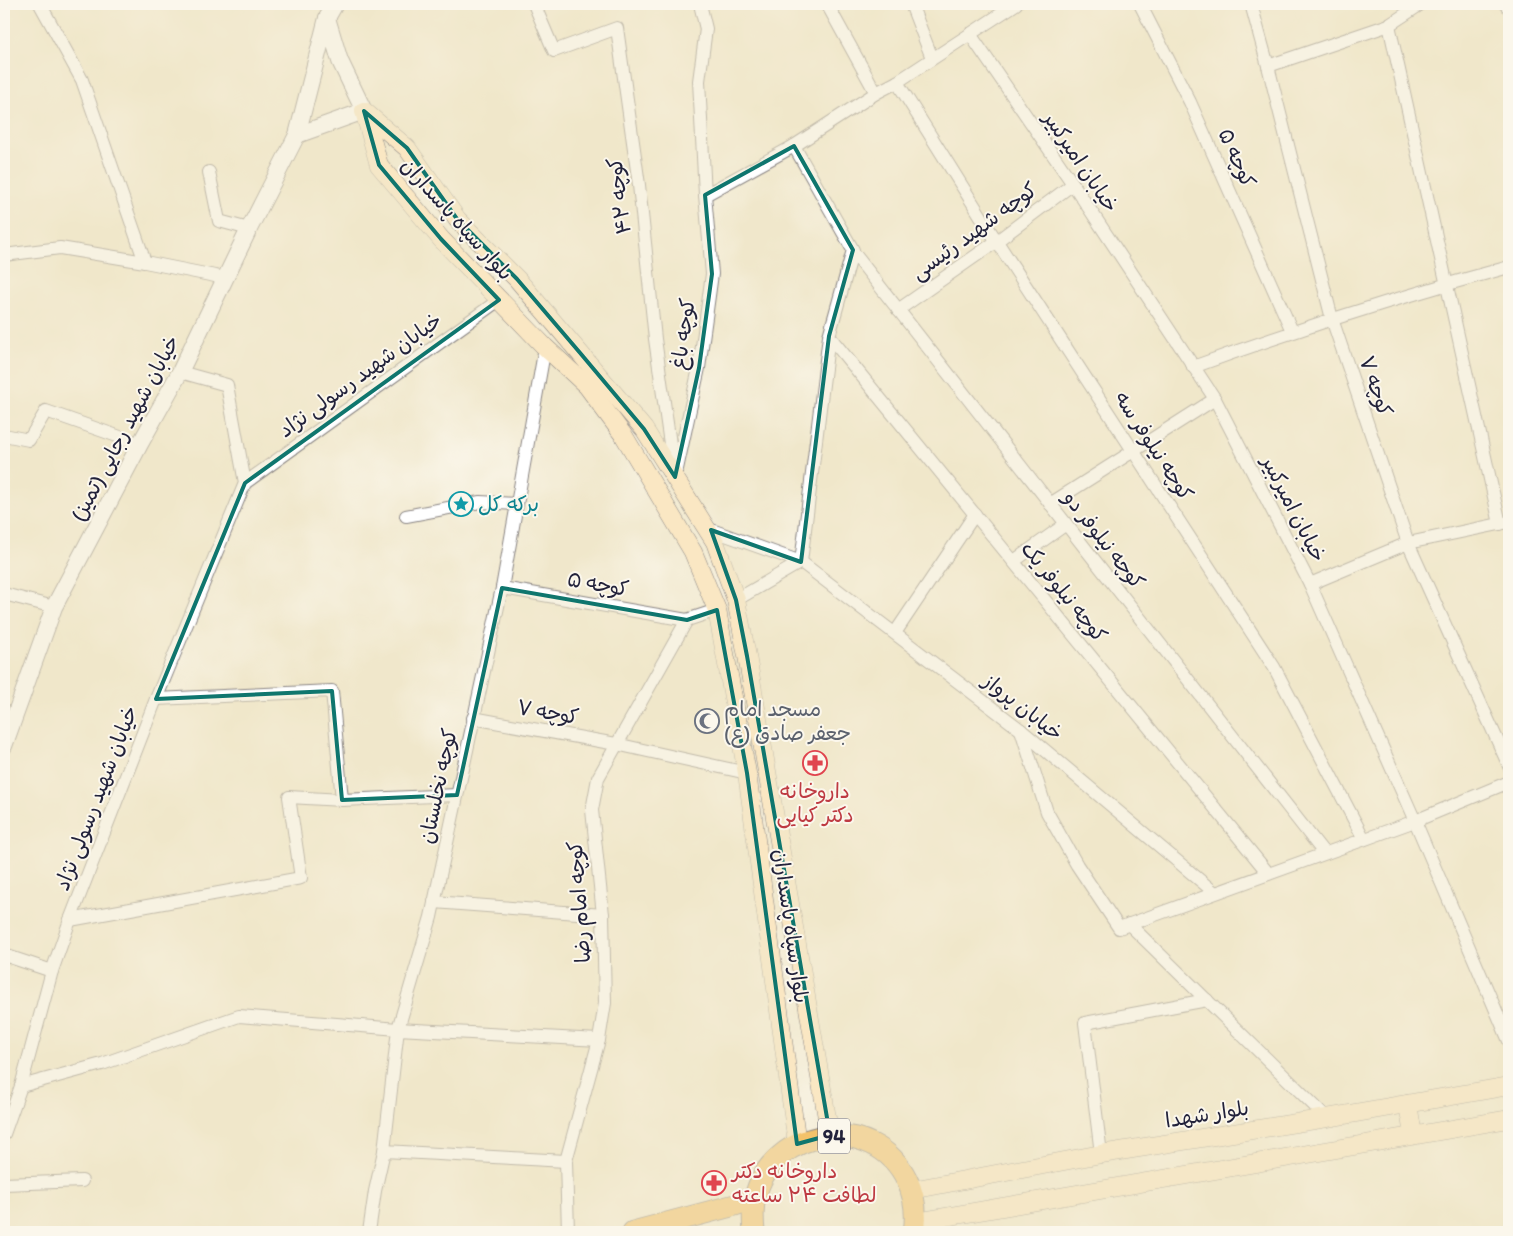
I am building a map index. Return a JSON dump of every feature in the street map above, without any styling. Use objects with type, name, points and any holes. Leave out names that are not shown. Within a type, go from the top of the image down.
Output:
[{"type":"highway","name":"94","points":[[754,1232],[752,1216],[754,1198],[770,1166],[782,1154],[797,1144],[819,1136],[830,1135],[848,1136],[864,1141],[880,1149],[893,1160],[904,1174],[912,1190],[915,1206],[915,1227]]},
{"type":"highway","points":[[633,1232],[735,1205],[754,1198]]},
{"type":"highway","points":[[678,1220],[692,1225],[696,1232]]},
{"type":"main road","name":"بلوار سپاه پاسداران","points":[[364,111],[408,148],[456,219],[517,279],[644,429],[715,542],[736,600],[747,656],[830,1135]]},
{"type":"main road","name":"بلوار سپاه پاسداران","points":[[364,111],[379,165],[441,239],[545,347],[588,386],[624,436],[693,552],[717,610],[747,773],[797,1144]]},
{"type":"main road","name":"بلوار شهدا","points":[[912,1190],[1101,1154],[1327,1118],[1509,1086]]},
{"type":"main road","points":[[1408,1104],[1413,1135]]},
{"type":"main road","points":[[915,1227],[1509,1119]]},
{"type":"street","points":[[40,4],[82,80],[145,262]]},
{"type":"street","name":"کوچه ۴۲","points":[[534,4],[554,51],[617,28],[639,185],[655,339],[675,477]]},
{"type":"street","name":"کوچه باغ","points":[[675,477],[699,368],[712,274],[705,195],[699,81],[706,29],[700,4]]},
{"type":"street","points":[[827,4],[876,93]]},
{"type":"street","points":[[911,4],[932,58]]},
{"type":"street","points":[[705,195],[794,146],[876,93],[897,82],[1016,4]]},
{"type":"street","name":"کوچه ۵","points":[[1140,4],[1190,102],[1292,331]]},
{"type":"street","name":"کوچه ۷","points":[[1251,4],[1332,319],[1408,543],[1509,766]]},
{"type":"street","points":[[1268,66],[1389,25],[1421,4]]},
{"type":"street","points":[[297,136],[364,111],[340,60],[329,8]]},
{"type":"street","name":"خیابان شهید رجایی (تمیز)","points":[[5,736],[54,607],[180,372],[297,136],[329,8]]},
{"type":"street","points":[[1310,584],[1408,543],[1504,523],[1389,25]]},
{"type":"street","name":"خیابان امیرکبیر","points":[[970,34],[1215,399],[1310,584],[1415,820],[1509,1041]]},
{"type":"street","name":"کوچه نیلوفر سه","points":[[897,82],[997,241],[1274,667],[1364,839]]},
{"type":"street","name":"کوچه نیلوفر دو","points":[[794,146],[853,252],[1324,853]]},
{"type":"street","points":[[209,172],[219,221],[249,230]]},
{"type":"street","name":"کوچه شهید رئیسی","points":[[898,310],[997,241],[1072,184]]},
{"type":"street","points":[[4,255],[60,248],[225,278]]},
{"type":"street","points":[[736,600],[801,562],[829,336],[853,252]]},
{"type":"street","points":[[1193,367],[1292,331],[1509,267]]},
{"type":"street","name":"خیابان شهید رسولی نژاد","points":[[4,1134],[21,1086],[52,971],[70,920],[156,699],[244,482],[499,300]]},
{"type":"street","name":"کوچه نیلوفر یک","points":[[829,336],[1268,873]]},
{"type":"street","name":"کوچه نخلستان","points":[[369,1232],[375,1191],[384,1151],[398,1029],[434,902],[502,588],[545,347]]},
{"type":"street","points":[[180,372],[227,385],[244,482]]},
{"type":"street","points":[[1050,504],[1215,399]]},
{"type":"street","points":[[4,435],[29,440],[46,411],[140,444]]},
{"type":"street","points":[[406,516],[480,502],[517,504]]},
{"type":"street","points":[[895,633],[975,514]]},
{"type":"street","points":[[1014,562],[1066,524]]},
{"type":"street","name":"خیابان پرواز","points":[[706,528],[801,562],[1021,730],[1214,892]]},
{"type":"street","name":"کوچه ۵","points":[[502,588],[687,620]]},
{"type":"street","points":[[4,594],[54,607]]},
{"type":"street","points":[[687,620],[717,610]]},
{"type":"street","name":"کوچه امام رضا","points":[[568,1232],[566,1161],[599,1040],[605,1003],[604,915],[592,810],[598,778],[687,620]]},
{"type":"street","points":[[156,699],[332,691],[342,800]]},
{"type":"street","name":"کوچه ۷","points":[[473,718],[616,744],[747,773]]},
{"type":"street","points":[[1021,730],[1047,812],[1077,865],[1119,928],[1415,820],[1509,782]]},
{"type":"street","points":[[70,920],[301,878],[289,798],[342,800],[457,795]]},
{"type":"street","points":[[434,902],[604,915]]},
{"type":"street","points":[[1130,924],[1327,1118]]},
{"type":"street","points":[[4,955],[52,971]]},
{"type":"street","points":[[1101,1154],[1085,1023],[1207,1000]]},
{"type":"street","points":[[21,1086],[102,1064],[239,1016],[398,1029],[599,1040]]},
{"type":"street","points":[[384,1151],[566,1161]]},
{"type":"street","points":[[4,1184],[82,1181]]},
{"type":"highlighted area","points":[[364,111],[407,148],[457,219],[517,279],[644,429],[675,477],[699,368],[712,274],[705,195],[794,146],[853,250],[829,336],[801,562],[711,530],[736,600],[830,1135],[797,1144],[747,773],[717,610],[687,620],[502,588],[457,795],[342,800],[332,691],[156,699],[245,483],[499,300],[441,239],[379,165]]},
{"type":"place","name":"برکه کل","points":[[461,504]]},
{"type":"place","name":"مسجد امام جعفر صادق (ع)","points":[[707,721]]},
{"type":"place","name":"داروخانه دکتر کیایی","points":[[815,763]]},
{"type":"place","name":"داروخانه دکتر لطافت ۲۴ ساعته","points":[[714,1183]]}]
